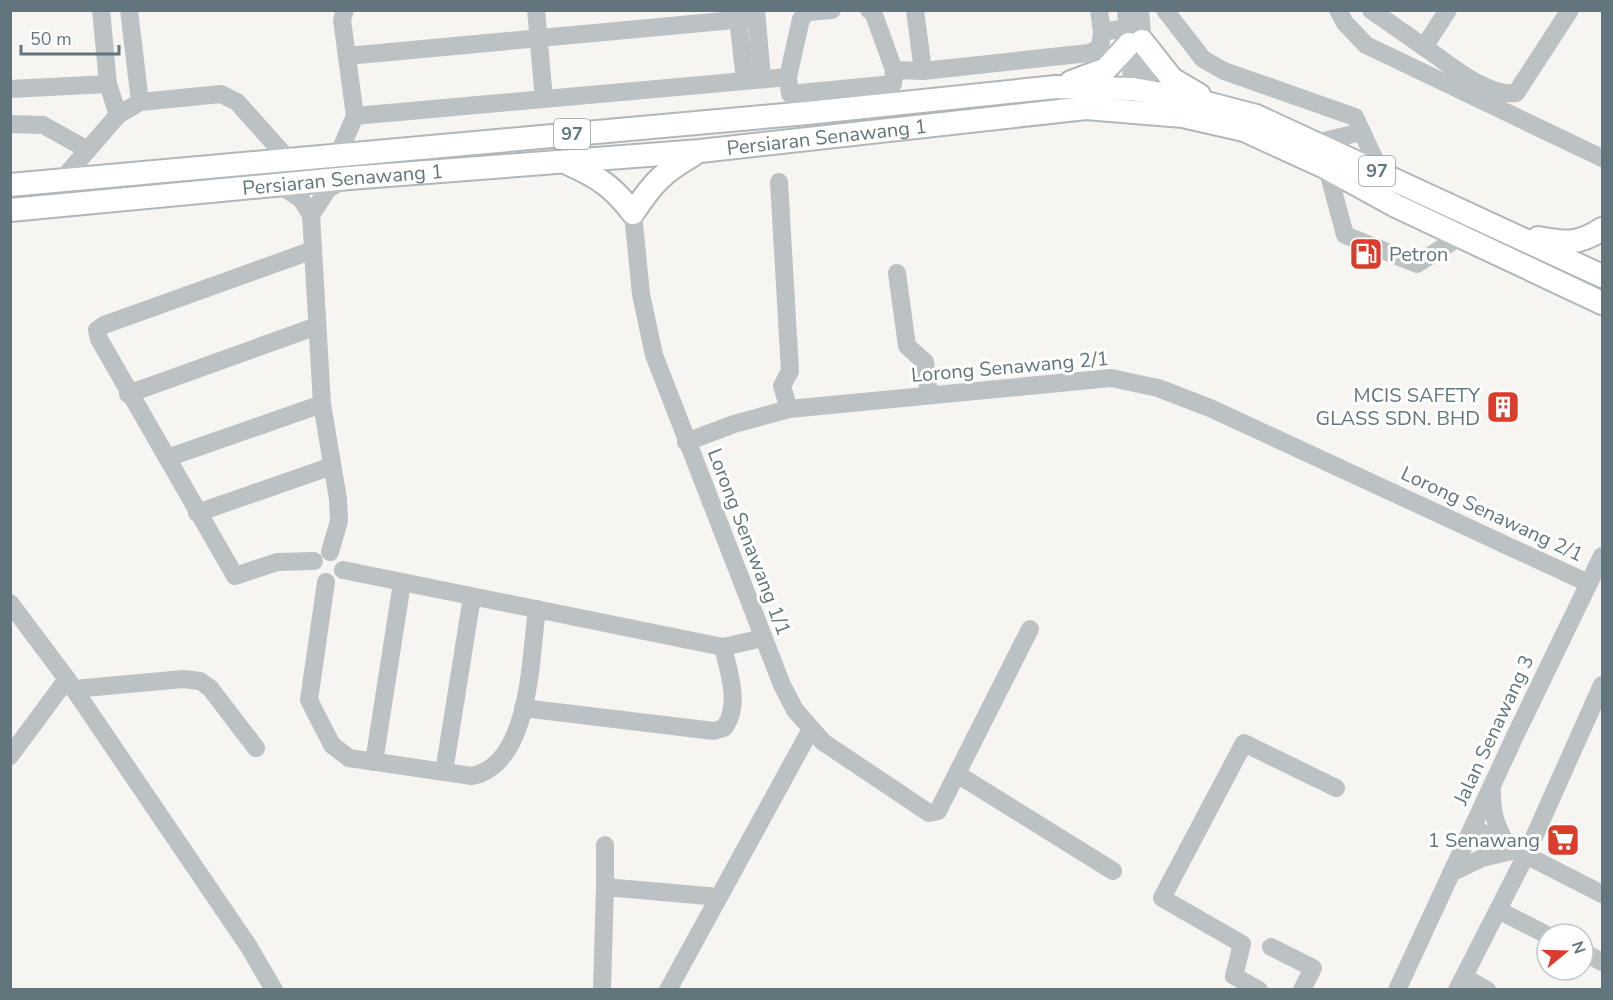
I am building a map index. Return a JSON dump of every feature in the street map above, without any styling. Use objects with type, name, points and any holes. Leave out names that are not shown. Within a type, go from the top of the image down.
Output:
[{"type":"main road","points":[[1056,87],[1106,69],[1131,31],[1172,79],[1221,107]]},
{"type":"main road","name":"Persiaran Senawang 1","points":[[10,185],[338,155],[883,95],[1056,87],[1141,101],[1221,107],[1256,116],[1507,232],[1601,272]]},
{"type":"main road","name":"Persiaran Senawang 1","points":[[10,210],[278,184],[700,151],[1141,101],[1183,116],[1244,130],[1327,168],[1396,206],[1595,300]]},
{"type":"main road","points":[[565,162],[599,177],[614,189],[633,213],[652,184],[663,173],[700,151]]},
{"type":"main road","points":[[1507,232],[1567,243],[1586,240],[1602,229]]},
{"type":"main road","points":[[1595,300],[1601,272]]},
{"type":"street","points":[[101,10],[107,80],[118,116]]},
{"type":"street","points":[[129,10],[141,102]]},
{"type":"street","points":[[338,155],[355,116],[342,20],[345,10]]},
{"type":"street","points":[[536,10],[544,99]]},
{"type":"street","points":[[807,103],[790,94],[788,77],[801,19],[808,12],[832,10]]},
{"type":"street","points":[[869,10],[873,12],[894,70],[893,84],[883,95]]},
{"type":"street","points":[[915,10],[924,71]]},
{"type":"street","points":[[894,70],[924,71],[1089,53],[1100,48],[1102,32],[1099,10]]},
{"type":"street","points":[[1140,10],[1131,31],[1141,101]]},
{"type":"street","points":[[1165,10],[1203,60],[1224,71],[1355,117],[1380,173]]},
{"type":"street","points":[[1338,10],[1345,23],[1366,45],[1602,158]]},
{"type":"street","points":[[1371,10],[1465,76],[1504,95],[1516,93],[1570,10]]},
{"type":"street","points":[[1424,47],[1448,10]]},
{"type":"street","points":[[347,56],[750,16],[753,79]]},
{"type":"street","points":[[1102,32],[1131,31]]},
{"type":"street","points":[[10,88],[107,80],[137,74]]},
{"type":"street","points":[[355,116],[788,77]]},
{"type":"street","points":[[60,182],[118,116],[141,102],[221,94],[237,102],[289,160]]},
{"type":"street","points":[[10,124],[43,125],[88,150]]},
{"type":"street","points":[[1316,143],[1361,132]]},
{"type":"street","points":[[1327,168],[1345,235],[1417,264],[1461,236]]},
{"type":"street","points":[[311,215],[328,189],[349,178]]},
{"type":"street","points":[[779,182],[790,371],[783,386],[789,409]]},
{"type":"street","points":[[278,184],[301,199],[311,215],[322,404],[333,466],[339,521],[315,574],[326,582]]},
{"type":"street","name":"Lorong Senawang 1/1","points":[[633,213],[641,294],[654,354],[763,638],[795,710],[823,742],[929,813],[938,811],[957,774]]},
{"type":"street","points":[[313,250],[98,330],[99,339],[128,394],[235,576],[277,562],[322,556],[342,560],[343,570],[339,578],[326,582]]},
{"type":"street","points":[[897,273],[907,346],[925,362],[929,396]]},
{"type":"street","points":[[128,394],[318,326]]},
{"type":"street","name":"Lorong Senawang 2/1","points":[[686,442],[734,424],[789,409],[1111,378],[1158,388],[1210,408],[1588,583]]},
{"type":"street","points":[[167,458],[322,404]]},
{"type":"street","points":[[197,513],[333,466]]},
{"type":"street","name":"Jalan Senawang 3","points":[[1397,990],[1492,784],[1602,556]]},
{"type":"street","points":[[343,570],[723,647],[763,638]]},
{"type":"street","points":[[326,582],[309,700],[332,745],[349,758],[472,776],[486,773],[500,763],[517,736],[537,609]]},
{"type":"street","points":[[374,762],[402,583]]},
{"type":"street","points":[[444,772],[472,597]]},
{"type":"street","points":[[10,603],[70,684],[249,947],[274,990]]},
{"type":"street","points":[[1030,629],[957,774],[1113,872]]},
{"type":"street","points":[[523,708],[714,731],[724,728],[730,720],[733,706],[723,647]]},
{"type":"street","points":[[10,756],[70,684],[183,679],[200,681],[210,688],[256,748]]},
{"type":"street","points":[[1487,990],[1461,984],[1498,910],[1517,850],[1602,689]]},
{"type":"street","points":[[668,990],[811,729]]},
{"type":"street","points":[[1260,990],[1234,976],[1242,944],[1162,898],[1244,743],[1336,788]]},
{"type":"street","points":[[1492,784],[1492,814],[1496,826],[1517,850]]},
{"type":"street","points":[[1473,828],[1602,891]]},
{"type":"street","points":[[602,990],[605,845]]},
{"type":"street","points":[[1451,873],[1482,858],[1517,850]]},
{"type":"street","points":[[605,887],[719,897]]},
{"type":"street","points":[[1498,910],[1535,929]]},
{"type":"street","points":[[1271,947],[1312,968],[1302,990]]},
{"type":"place","name":"Petron","points":[[1366,254]]},
{"type":"place","name":"MCIS SAFETY GLASS SDN. BHD","points":[[1503,407]]},
{"type":"place","name":"1 Senawang","points":[[1563,840]]}]
